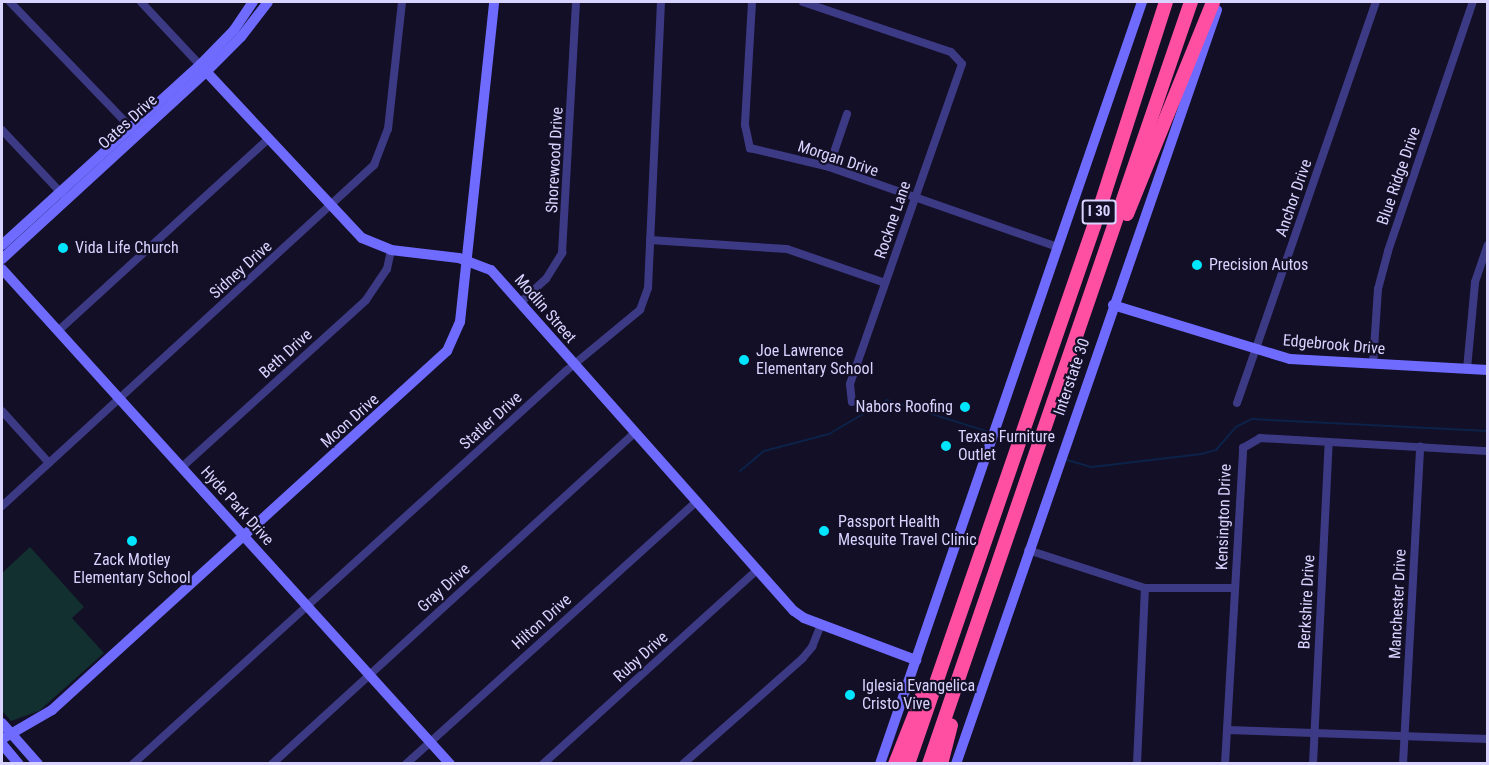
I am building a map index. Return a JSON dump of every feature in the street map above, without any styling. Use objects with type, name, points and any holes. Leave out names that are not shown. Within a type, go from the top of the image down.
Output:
[{"type":"highway","name":"I 30","points":[[908,764],[1094,226],[1166,2]]},
{"type":"highway","name":"I 30","points":[[929,764],[1191,2]]},
{"type":"highway","points":[[1091,293],[1213,2]]},
{"type":"highway","points":[[895,764],[960,613]]},
{"type":"highway","points":[[941,764],[972,641]]},
{"type":"street","points":[[10,2],[134,131]]},
{"type":"street","name":"Modlin Street","points":[[141,2],[362,238],[391,250],[467,259],[491,270],[794,611],[821,625],[916,660]]},
{"type":"street","name":"Oates Drive","points":[[204,68],[253,2]]},
{"type":"street","name":"Oates Drive","points":[[2,245],[63,195],[241,37],[268,2]]},
{"type":"street","name":"Sidney Drive","points":[[2,506],[364,177],[383,148],[402,2]]},
{"type":"street","name":"Moon Drive","points":[[4,738],[52,710],[447,351],[460,322],[494,2]]},
{"type":"street","name":"Shorewood Drive","points":[[520,303],[546,279],[562,253],[576,2]]},
{"type":"street","name":"Statler Drive","points":[[133,764],[645,303],[661,2]]},
{"type":"street","name":"Morgan Drive","points":[[752,2],[745,141],[759,152],[829,167],[1058,247]]},
{"type":"street","name":"Rockne Lane","points":[[803,2],[951,52],[962,64],[850,384],[852,402]]},
{"type":"street","points":[[880,764],[1142,2]]},
{"type":"street","name":"Interstate 30","points":[[956,764],[1219,2]]},
{"type":"street","name":"Anchor Drive","points":[[1237,403],[1376,2]]},
{"type":"street","name":"Blue Ridge Drive","points":[[1373,364],[1378,289],[1388,250],[1473,2]]},
{"type":"street","points":[[829,167],[847,114]]},
{"type":"street","points":[[2,130],[63,195]]},
{"type":"street","points":[[58,331],[269,138]]},
{"type":"street","name":"Oates Drive","points":[[2,258],[63,195]]},
{"type":"street","points":[[650,240],[787,249],[885,283]]},
{"type":"street","points":[[1467,369],[1475,282],[1488,245]]},
{"type":"street","name":"Beth Drive","points":[[182,467],[366,300],[387,269],[391,250]]},
{"type":"street","name":"Hyde Park Drive","points":[[2,269],[450,764]]},
{"type":"street","name":"Edgebrook Drive","points":[[1113,305],[1290,359],[1488,370]]},
{"type":"street","points":[[2,411],[49,463]]},
{"type":"street","name":"Gray Drive","points":[[272,764],[635,433]]},
{"type":"street","name":"Kensington Drive","points":[[1225,764],[1243,448],[1256,438],[1488,451]]},
{"type":"street","name":"Berkshire Drive","points":[[1313,764],[1329,442]]},
{"type":"street","name":"Manchester Drive","points":[[1403,764],[1420,446]]},
{"type":"street","name":"Hilton Drive","points":[[406,764],[697,501]]},
{"type":"street","points":[[1028,550],[1144,588],[1235,588]]},
{"type":"street","name":"Ruby Drive","points":[[543,764],[757,570]]},
{"type":"street","points":[[1137,764],[1144,588]]},
{"type":"street","points":[[683,764],[802,659],[812,647],[821,625]]},
{"type":"street","points":[[2,723],[4,738],[12,759],[19,764]]},
{"type":"street","points":[[1227,730],[1405,738],[1488,739]]},
{"type":"street","points":[[4,738],[38,764]]},
{"type":"green space","points":[[30,547],[84,607],[72,618],[104,653],[39,711],[11,721],[2,711],[2,573]]},
{"type":"waterway","points":[[740,471],[764,451],[829,434],[887,400],[986,431]]},
{"type":"waterway","points":[[1067,460],[1092,467],[1201,454],[1216,450],[1236,427],[1252,419],[1488,431]]},
{"type":"place","name":"Vida Life Church","points":[[63,248]]},
{"type":"place","name":"Precision Autos","points":[[1197,265]]},
{"type":"place","name":"Joe Lawrence Elementary School","points":[[744,360]]},
{"type":"place","name":"Nabors Roofing","points":[[965,407]]},
{"type":"place","name":"Texas Furniture Outlet","points":[[946,446]]},
{"type":"place","name":"Passport Health Mesquite Travel Clinic","points":[[824,531]]},
{"type":"place","name":"Zack Motley Elementary School","points":[[132,541]]},
{"type":"place","name":"Iglesia Evangelica Cristo Vive","points":[[850,695]]}]
